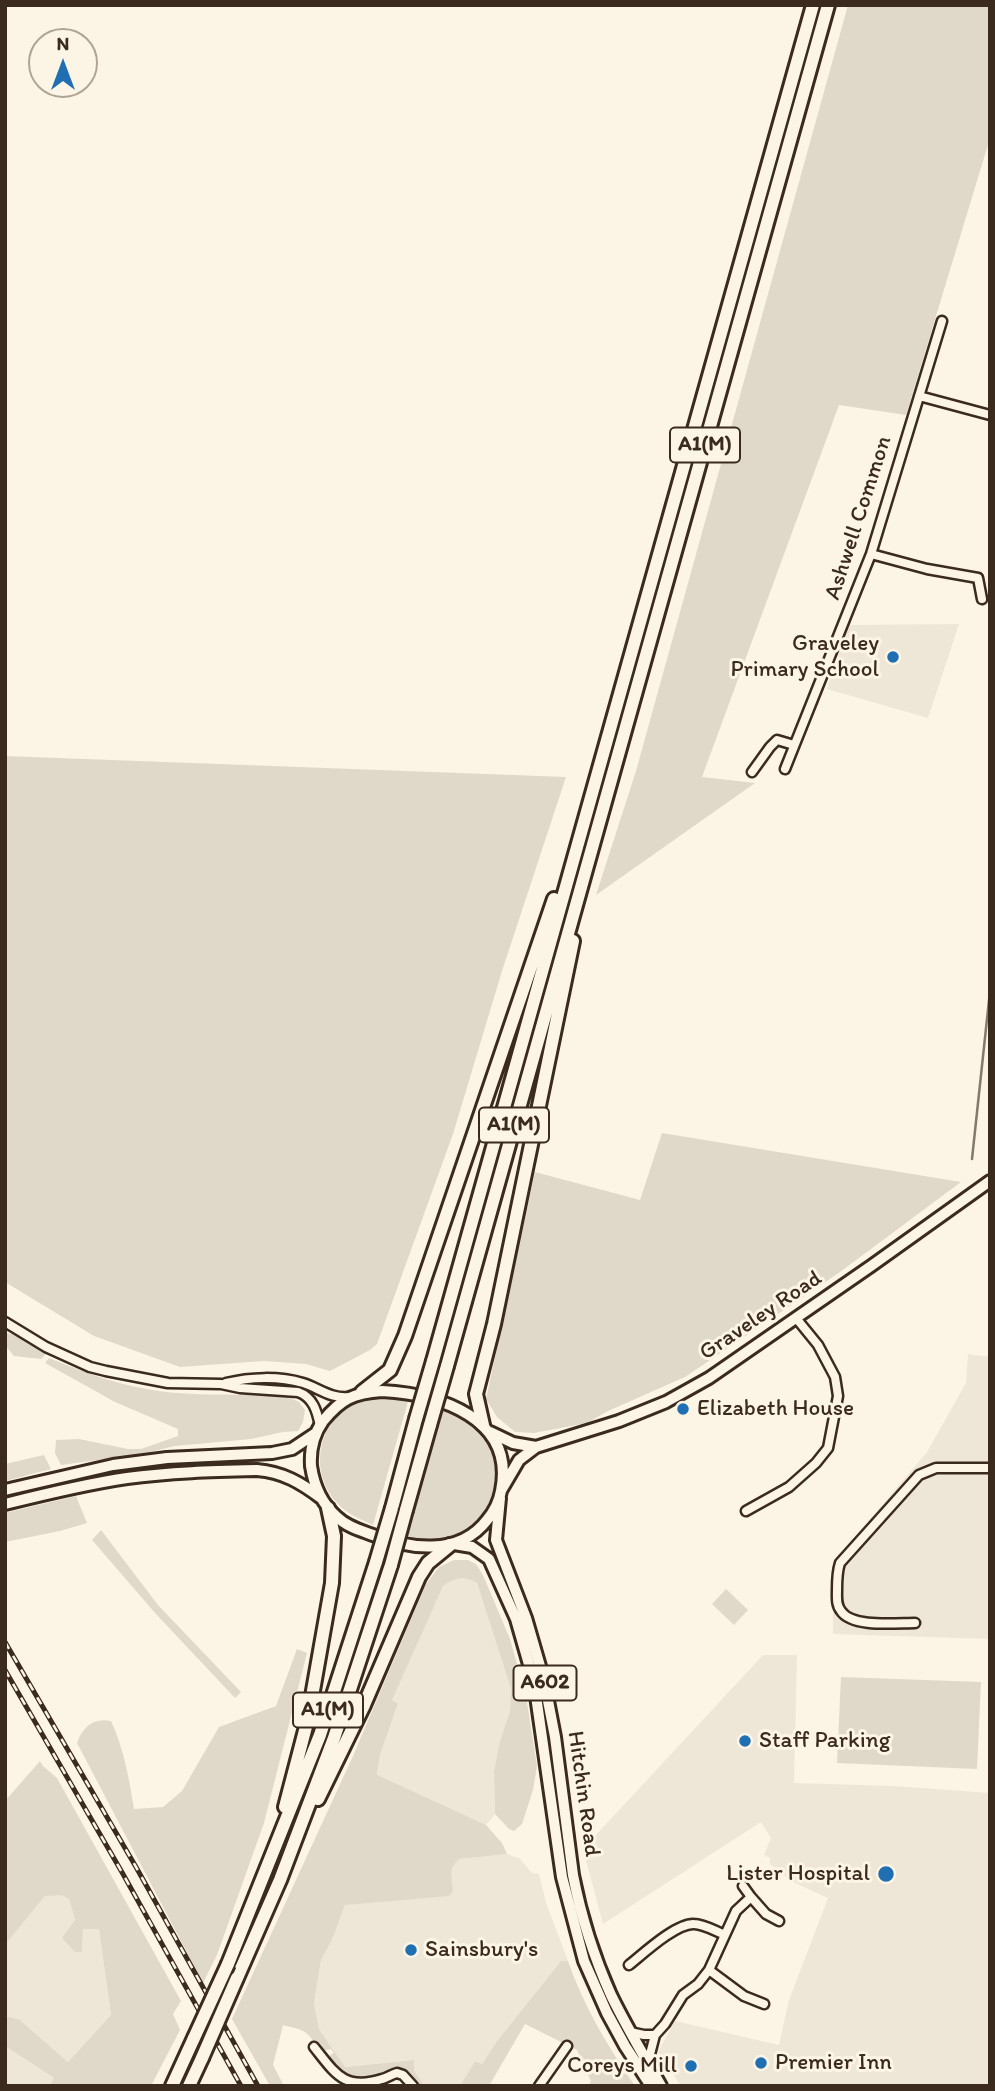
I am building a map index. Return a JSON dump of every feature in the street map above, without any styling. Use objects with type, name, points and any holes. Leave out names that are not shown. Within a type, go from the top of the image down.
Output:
[{"type":"highway","name":"A1(M)","points":[[173,2086],[228,1964],[320,1735],[376,1562],[813,5]]},
{"type":"highway","name":"A1(M)","points":[[189,2086],[296,1838],[334,1738],[391,1565],[828,5]]},
{"type":"highway","points":[[362,1392],[390,1370],[418,1302],[522,990],[556,892],[577,843]]},
{"type":"highway","name":"A1(M)","points":[[485,1428],[477,1394],[563,999],[582,885]]},
{"type":"highway","points":[[273,1854],[308,1719],[332,1583],[334,1536],[324,1503]]},
{"type":"highway","points":[[296,1838],[325,1786],[364,1705],[419,1577],[428,1563],[452,1544]]},
{"type":"main road","name":"Graveley Road","points":[[501,1493],[519,1460],[536,1447],[619,1421],[666,1402],[709,1377],[934,1223],[990,1181]]},
{"type":"main road","points":[[5,1490],[113,1465],[297,1448],[318,1429],[331,1412],[349,1397],[362,1392],[389,1391],[421,1396],[460,1410],[513,1443],[536,1447]]},
{"type":"main road","points":[[5,1504],[90,1484],[164,1474],[271,1471],[301,1483],[350,1526],[388,1541],[418,1546],[452,1544],[475,1533],[483,1525],[492,1514],[501,1493],[504,1472],[502,1459],[485,1428]]},
{"type":"main road","points":[[318,1429],[311,1459],[314,1482],[324,1503]]},
{"type":"main road","name":"Hitchin Road","points":[[501,1493],[496,1540],[526,1618],[544,1680],[555,1737],[577,1897],[595,1955],[611,1994],[662,2086]]},
{"type":"main road","name":"Hitchin Road","points":[[452,1544],[472,1547],[489,1559],[516,1619],[534,1682],[562,1877],[584,1961],[625,2046],[651,2086]]},
{"type":"street","name":"Ashwell Common","points":[[785,769],[871,554],[942,321]]},
{"type":"street","points":[[919,396],[990,415]]},
{"type":"street","points":[[871,554],[927,569],[978,578],[982,598]]},
{"type":"street","points":[[752,772],[777,740],[794,744]]},
{"type":"street","points":[[746,1511],[789,1487],[816,1463],[828,1448],[838,1396],[835,1377],[818,1345],[796,1318]]},
{"type":"street","points":[[5,1322],[46,1346],[90,1367],[106,1371],[168,1383],[222,1384],[240,1388],[290,1390],[305,1394],[316,1408],[318,1429]]},
{"type":"street","points":[[222,1384],[241,1379],[288,1380],[314,1387],[333,1396],[349,1397]]},
{"type":"street","points":[[915,1623],[861,1622],[847,1618],[837,1603],[837,1574],[840,1563],[919,1475],[936,1468],[990,1468]]},
{"type":"street","points":[[743,1886],[762,1911],[779,1920]]},
{"type":"street","points":[[648,2062],[655,2035],[683,1995],[698,1984],[709,1970],[738,1907],[751,1897]]},
{"type":"street","points":[[629,1965],[686,1924],[697,1924],[725,1935]]},
{"type":"street","points":[[709,1970],[752,2005],[764,2004]]},
{"type":"street","points":[[630,2032],[655,2035]]},
{"type":"street","points":[[539,2086],[567,2046]]},
{"type":"street","points":[[314,2047],[348,2084],[374,2082],[397,2073],[403,2075],[413,2086]]},
{"type":"shaded area","points":[[848,5],[990,5],[990,138],[906,415],[839,405],[702,777],[755,783],[596,895],[636,771]]},
{"type":"shaded area","name":"Graveley Primary School","points":[[959,624],[928,718],[827,689],[849,625]]},
{"type":"shaded area","points":[[5,756],[566,777],[502,971],[453,1134],[377,1344],[370,1350],[330,1371],[306,1364],[264,1361],[180,1367],[94,1336],[5,1282]]},
{"type":"shaded area","points":[[662,1133],[961,1182],[840,1272],[685,1377],[587,1423],[534,1433],[515,1432],[497,1417],[486,1399],[535,1172],[640,1200]]},
{"type":"shaded area","points":[[5,1333],[13,1334],[48,1352],[41,1359],[14,1356],[5,1345]]},
{"type":"shaded area","points":[[968,1354],[990,1357],[990,1639],[833,1634],[833,1563],[927,1452],[966,1383]]},
{"type":"shaded area","points":[[49,1358],[109,1380],[164,1392],[288,1397],[299,1402],[305,1410],[303,1422],[298,1431],[251,1439],[175,1446],[142,1454],[61,1465],[55,1453],[56,1440],[79,1439],[141,1449],[178,1436],[178,1429],[115,1402],[45,1363]]},
{"type":"shaded area","points":[[376,1395],[409,1398],[373,1525],[349,1513],[337,1503],[328,1491],[320,1464],[324,1437],[339,1413],[363,1398]]},
{"type":"shaded area","points":[[441,1407],[466,1419],[478,1429],[489,1444],[495,1461],[496,1478],[493,1495],[486,1510],[475,1523],[460,1533],[443,1539],[424,1540],[405,1535]]},
{"type":"shaded area","points":[[44,1455],[51,1469],[5,1481],[5,1464]]},
{"type":"shaded area","points":[[76,1496],[87,1523],[5,1542],[5,1513]]},
{"type":"shaded area","points":[[101,1530],[158,1605],[241,1692],[235,1698],[156,1614],[92,1540]]},
{"type":"shaded area","points":[[454,1560],[468,1560],[476,1564],[483,1575],[510,1639],[526,1696],[537,1766],[533,1790],[522,1824],[514,1831],[495,1814],[494,1771],[499,1744],[510,1711],[511,1689],[477,1583],[464,1578],[456,1579],[443,1586],[392,1700],[398,1704],[380,1755],[377,1775],[486,1825],[502,1843],[507,1854],[460,1859],[452,1869],[453,1891],[449,1896],[345,1905],[321,1960],[314,2003],[319,2029],[345,2067],[414,2060],[414,2070],[424,2086],[416,2086],[407,2073],[397,2070],[372,2077],[346,2078],[329,2061],[330,2055],[334,2053],[331,2049],[322,2049],[305,2032],[283,2025],[273,2065],[284,2086],[270,2086],[232,2019],[353,1756],[426,1584],[439,1567]]},
{"type":"shaded area","points":[[466,1577],[477,1583],[511,1689],[510,1711],[499,1744],[494,1771],[495,1814],[486,1825],[377,1776],[380,1755],[398,1705],[391,1701],[424,1627],[443,1586],[455,1578]]},
{"type":"shaded area","points":[[726,1589],[748,1610],[734,1625],[712,1604]]},
{"type":"shaded area","points":[[297,1649],[307,1653],[264,1823],[217,1955],[203,1983],[77,1743],[89,1725],[99,1721],[111,1721],[123,1753],[134,1809],[163,1807],[182,1791],[219,1727],[276,1706]]},
{"type":"shaded area","name":"Lister Hospital","points":[[763,1655],[797,1655],[794,1783],[990,1793],[990,2086],[681,2086],[658,2052],[675,2021],[779,2045],[789,2000],[828,1898],[793,1882],[770,1864],[770,1858],[764,1855],[771,1838],[761,1822],[603,1924],[583,1849]]},
{"type":"shaded area","points":[[841,1677],[981,1682],[977,1769],[837,1763]]},
{"type":"shaded area","points":[[40,1761],[57,1778],[181,2001],[173,2014],[180,2030],[151,2086],[49,2086],[54,2078],[5,2046],[5,2018],[10,2017],[20,2020],[68,2062],[111,2015],[99,1929],[83,1929],[82,1952],[75,1952],[62,1938],[75,1920],[69,1899],[61,1895],[45,1896],[5,1945],[5,1801]]},
{"type":"shaded area","points":[[507,1854],[520,1859],[532,1873],[539,1874],[546,1903],[568,1961],[561,1961],[482,2064],[475,2061],[460,2086],[424,2086],[414,2070],[413,2060],[345,2067],[319,2029],[314,2003],[321,1960],[345,1905],[369,1902],[451,1875],[454,1863],[460,1859]]},
{"type":"shaded area","points":[[54,1894],[69,1899],[75,1920],[74,1952],[82,1952],[83,1928],[99,1928],[111,2015],[68,2062],[20,2020],[5,2018],[5,1945],[45,1896]]},
{"type":"shaded area","points":[[561,1961],[568,1961],[597,2025],[635,2086],[589,2086],[591,2081],[577,2050],[525,2024],[489,2086],[460,2086],[475,2061],[482,2064]]},
{"type":"shaded area","points":[[5,2046],[54,2078],[49,2086],[5,2086]]},
{"type":"waterway","points":[[972,1159],[990,991]]},
{"type":"railway","points":[[5,1642],[136,1867],[258,2086]]},
{"type":"railway","points":[[5,1670],[241,2086]]},
{"type":"place","name":"Graveley Primary School","points":[[893,657]]},
{"type":"place","name":"Elizabeth House","points":[[683,1409]]},
{"type":"place","name":"Staff Parking","points":[[745,1741]]},
{"type":"place","name":"Lister Hospital","points":[[886,1874]]},
{"type":"place","name":"Sainsbury's","points":[[411,1950]]},
{"type":"place","name":"Premier Inn","points":[[761,2063]]},
{"type":"place","name":"Coreys Mill","points":[[691,2066]]}]
